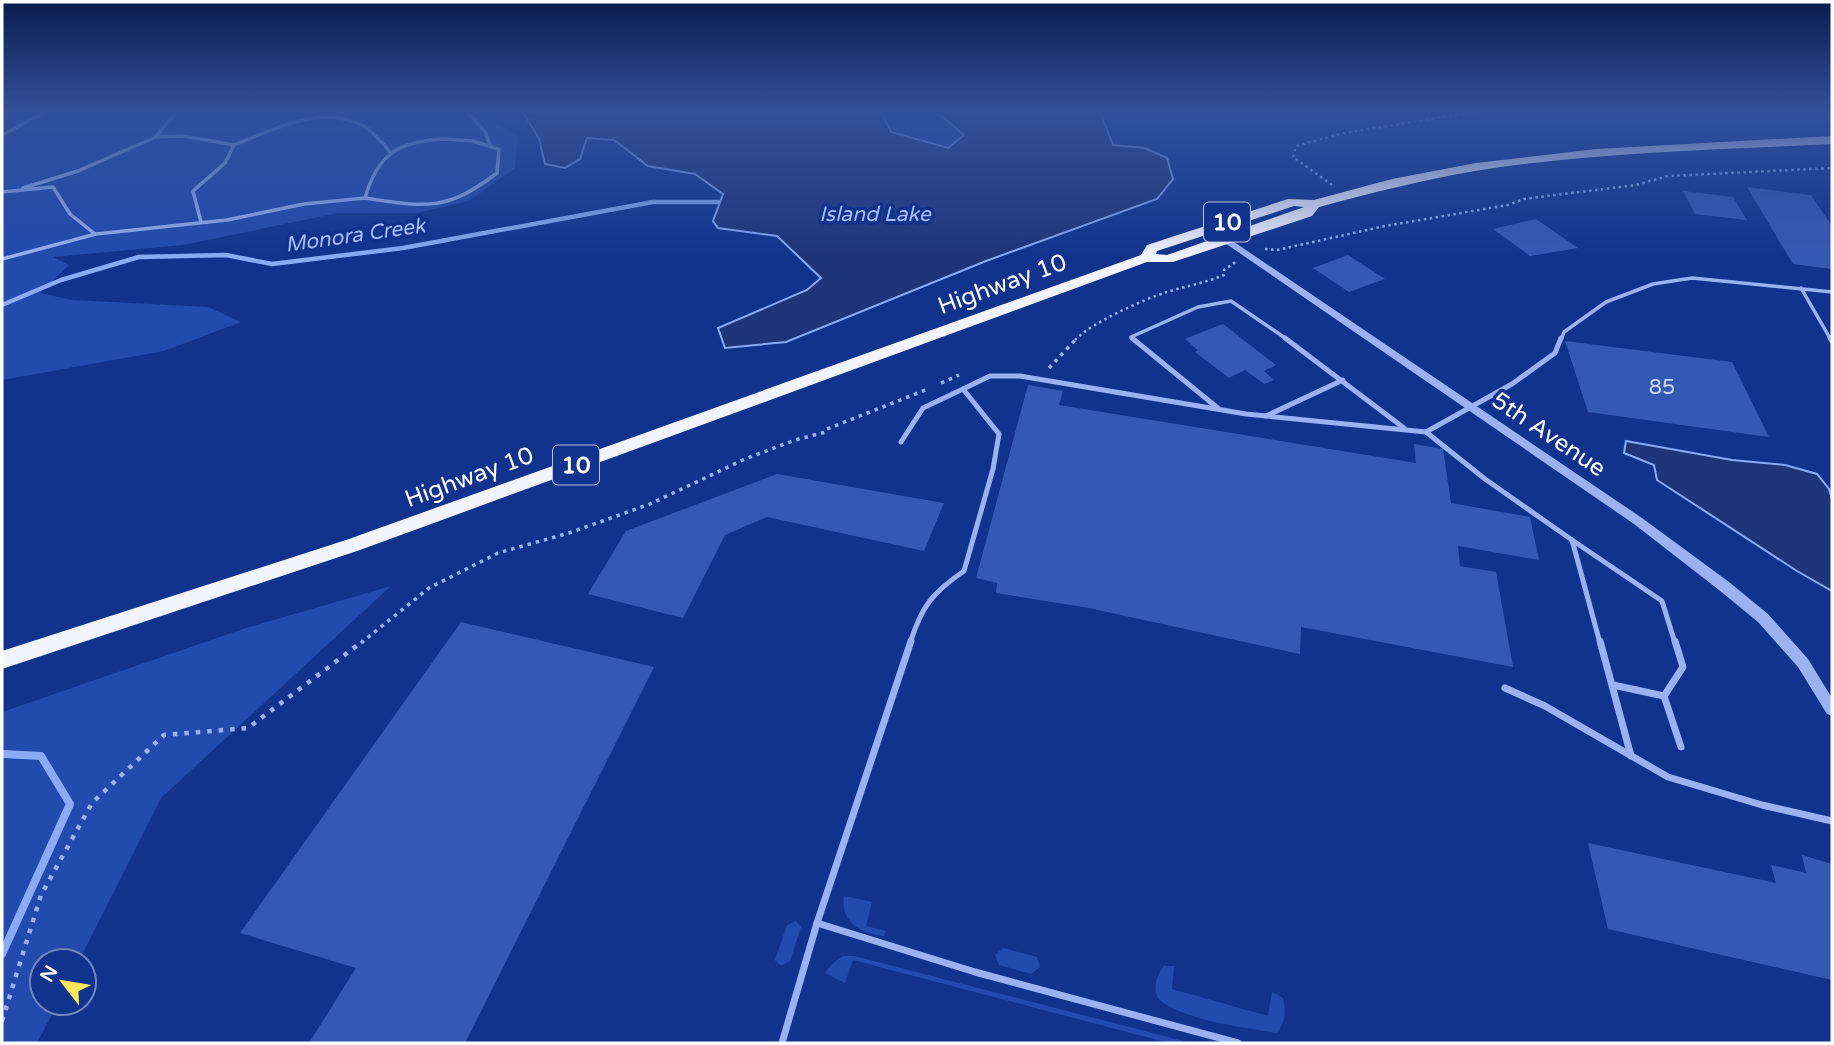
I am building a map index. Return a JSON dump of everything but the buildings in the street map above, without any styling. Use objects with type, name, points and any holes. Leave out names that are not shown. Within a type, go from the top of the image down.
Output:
[{"type":"highway","name":"Highway 10","points":[[1146,258],[1152,248],[1293,202],[1314,204],[1476,167],[1529,161]]},
{"type":"highway","name":"Highway 10","points":[[2,660],[354,545],[1146,258],[1168,259],[1307,213],[1314,204]]},
{"type":"street","name":"5th Avenue","points":[[1209,228],[1638,521],[1763,618],[1803,663],[1832,710]]},
{"type":"lane","points":[[2,192],[78,172],[103,161]]},
{"type":"lane","points":[[201,222],[193,191],[226,161]]},
{"type":"lane","points":[[365,198],[371,177],[383,161]]},
{"type":"lane","points":[[2,259],[96,234],[227,220],[304,204],[365,198],[411,205],[444,202],[471,193],[497,173],[498,161]]},
{"type":"lane","points":[[23,188],[53,187],[61,205],[78,225],[96,234]]},
{"type":"lane","points":[[1426,432],[1512,384],[1555,354],[1564,332],[1606,302],[1653,284],[1692,278],[1832,292]]},
{"type":"lane","points":[[1801,288],[1832,341]]},
{"type":"lane","points":[[1220,410],[1131,337],[1198,307],[1231,301],[1343,380],[1404,428]]},
{"type":"lane","points":[[901,442],[923,408],[990,376],[1020,376],[1266,416],[1426,432],[1485,479],[1662,601],[1683,667],[1664,696]]},
{"type":"lane","points":[[1266,416],[1343,380]]},
{"type":"lane","points":[[782,1043],[817,923],[920,613],[937,589],[964,571],[993,469],[999,434],[963,389]]},
{"type":"lane","points":[[1572,540],[1631,756]]},
{"type":"lane","points":[[1613,685],[1664,696]]},
{"type":"lane","points":[[1505,688],[1545,705],[1668,777],[1762,805],[1832,821]]},
{"type":"lane","points":[[1664,696],[1681,747]]},
{"type":"lane","points":[[817,923],[1000,979],[1234,1043]]},
{"type":"path","points":[[1298,161],[1345,195]]},
{"type":"path","points":[[1046,369],[1079,336],[1096,324],[1166,292],[1201,285],[1224,275],[1224,270],[1257,249],[1277,250],[1385,226],[1508,205],[1524,199],[1636,185],[1668,176],[1832,168]]},
{"type":"path","points":[[2,1021],[41,895],[92,803],[164,735],[248,728],[318,677],[429,588],[498,553],[569,533],[650,504],[745,459],[795,440],[826,432],[827,429],[877,407],[934,387],[964,373]]},
{"type":"shaded area","points":[[2,161],[516,161],[515,168],[469,201],[417,213],[338,213],[183,245],[53,257],[69,265],[40,293],[73,300],[208,307],[241,322],[164,351],[2,380]]},
{"type":"shaded area","points":[[391,586],[161,798],[86,947],[28,947],[28,1017],[51,1017],[37,1043],[2,1043],[2,712],[243,629]]},
{"type":"shaded area","points":[[844,896],[872,902],[866,926],[886,931],[884,936],[867,933],[849,920],[845,913]]},
{"type":"shaded area","points":[[796,921],[801,927],[790,961],[781,966],[775,960],[787,925]]},
{"type":"shaded area","points":[[1003,948],[1037,957],[1040,967],[1031,974],[999,965],[995,955]]},
{"type":"shaded area","points":[[842,956],[854,956],[1191,1043],[1169,1043],[853,960],[845,983],[825,973]]},
{"type":"shaded area","points":[[1164,966],[1174,966],[1172,989],[1268,1016],[1272,992],[1283,998],[1284,1020],[1277,1033],[1219,1023],[1176,1010],[1157,996],[1156,981]]},
{"type":"water","name":"Island Lake","points":[[544,161],[577,161],[565,168],[545,164]]},
{"type":"water","name":"Island Lake","points":[[641,161],[1168,161],[1173,179],[1157,199],[986,261],[786,342],[725,348],[718,328],[807,290],[821,278],[777,236],[718,228],[713,221],[723,194],[695,174],[648,166]]},
{"type":"water","points":[[1626,441],[1732,460],[1785,465],[1817,474],[1829,489],[1832,499],[1832,591],[1657,480],[1654,465],[1624,453]]},
{"type":"waterway","name":"Monora Creek","points":[[2,305],[61,280],[139,257],[226,255],[272,264],[403,248],[653,202],[718,202]]},
{"type":"waterway","points":[[2,754],[41,756],[70,804],[2,954]]}]
